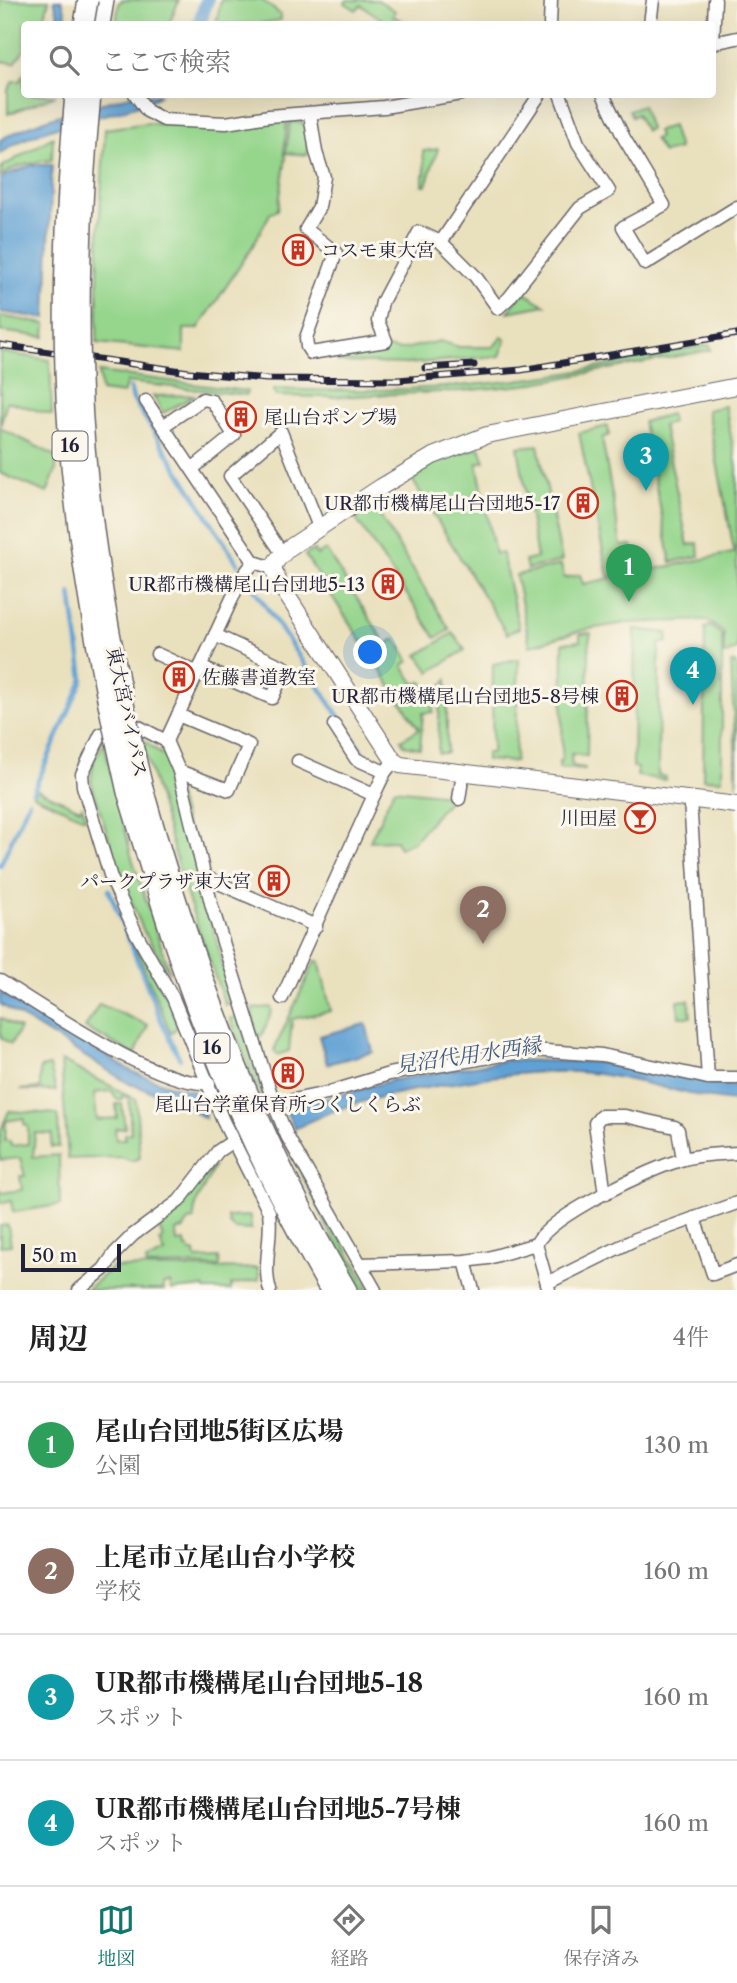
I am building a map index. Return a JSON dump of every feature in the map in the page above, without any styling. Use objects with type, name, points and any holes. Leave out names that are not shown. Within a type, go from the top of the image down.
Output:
[{"type":"highway","points":[[84,21],[88,0]]},
{"type":"highway","points":[[100,21],[104,0]]},
{"type":"highway","name":"東大宮バイパス","points":[[75,98],[65,236],[64,313],[68,427],[76,512],[96,651],[135,790],[158,895],[206,1035],[255,1146],[300,1237],[330,1290]]},
{"type":"highway","name":"東大宮バイパス","points":[[91,98],[83,199],[81,382],[86,459],[135,790],[158,843],[201,975],[228,1046],[315,1235],[348,1290]]},
{"type":"street","points":[[75,0],[89,21]]},
{"type":"street","points":[[550,21],[551,0]]},
{"type":"street","points":[[650,21],[653,0]]},
{"type":"street","points":[[714,21],[715,0]]},
{"type":"street","points":[[716,42],[737,38]]},
{"type":"street","points":[[139,100],[158,118],[226,123],[269,116],[384,107],[437,98]]},
{"type":"street","points":[[441,242],[537,98]]},
{"type":"street","points":[[310,114],[316,152],[324,177],[319,207],[306,229],[336,253],[306,338],[311,353],[386,341],[378,321],[382,302],[419,232],[441,242],[475,276],[498,308],[520,287],[580,208],[609,191],[578,143],[561,98]]},
{"type":"street","points":[[605,98],[624,138],[664,205],[623,227],[645,264],[737,206]]},
{"type":"street","points":[[166,741],[242,577],[254,562],[278,561],[319,527],[433,456],[476,439],[737,387]]},
{"type":"street","points":[[163,426],[203,399],[212,401],[234,435],[192,469]]},
{"type":"street","points":[[146,401],[254,562]]},
{"type":"street","points":[[319,527],[281,432],[230,475],[278,561],[279,583],[390,767]]},
{"type":"street","points":[[158,654],[272,698],[286,668],[215,635]]},
{"type":"street","points":[[178,715],[249,745],[229,790],[179,771]]},
{"type":"street","points":[[334,725],[356,759],[390,767],[737,805]]},
{"type":"street","points":[[270,1290],[266,1270],[269,1212],[233,1141],[179,1010],[136,933],[111,878],[83,786],[82,774],[101,734],[137,726],[166,741],[179,771],[205,877],[274,1104],[287,1136],[375,1290]]},
{"type":"street","points":[[298,761],[374,795]]},
{"type":"street","points":[[282,998],[374,795],[390,767]]},
{"type":"street","points":[[460,799],[463,773]]},
{"type":"street","points":[[690,800],[708,1078]]},
{"type":"street","points":[[205,877],[316,926]]},
{"type":"street","points":[[0,981],[111,1048],[160,1073],[177,1080],[209,1083]]},
{"type":"street","points":[[274,1104],[327,1093],[389,1074],[532,1049],[602,1055],[708,1078],[737,1078]]},
{"type":"street","points":[[605,1194],[595,1123],[601,1116],[625,1116],[675,1127],[678,1130],[683,1159]]},
{"type":"street","points":[[79,1290],[104,1269],[133,1235],[179,1201],[218,1152],[233,1141]]},
{"type":"street","points":[[360,1264],[464,1261],[488,1258],[536,1244],[541,1235],[605,1194],[683,1159],[706,1154],[737,1153]]},
{"type":"street","points":[[536,1244],[548,1286],[636,1239],[737,1203]]},
{"type":"street","points":[[694,1218],[713,1273],[737,1265]]},
{"type":"street","points":[[464,1261],[473,1290]]},
{"type":"green space","points":[[0,0],[49,0],[44,21],[21,21],[21,54],[15,63],[0,61]]},
{"type":"green space","points":[[122,0],[179,0],[170,21],[116,21],[119,3]]},
{"type":"green space","points":[[221,0],[262,0],[281,15],[281,20],[275,21],[217,21]]},
{"type":"green space","points":[[347,0],[378,0],[395,11],[393,16],[403,21],[385,21],[361,5],[356,10],[345,3]]},
{"type":"green space","points":[[13,81],[20,81],[21,98],[48,98],[8,114],[8,90]]},
{"type":"green space","points":[[642,105],[650,129],[645,131],[637,114],[632,117],[629,110]]},
{"type":"green space","points":[[287,120],[284,153],[286,157],[278,210],[271,212],[251,249],[198,329],[184,329],[184,352],[97,343],[99,231],[105,129],[148,123],[224,128]]},
{"type":"green space","points":[[290,121],[301,122],[307,128],[308,155],[286,153]]},
{"type":"green space","points":[[672,126],[679,149],[663,153],[654,139],[659,137],[657,131]]},
{"type":"green space","points":[[53,137],[52,160],[18,167],[0,177],[2,167]]},
{"type":"green space","points":[[438,149],[426,185],[423,185],[423,151]]},
{"type":"green space","points":[[523,292],[545,305],[508,312]]},
{"type":"green space","points":[[0,316],[46,324],[45,337],[0,331]]},
{"type":"green space","points":[[502,337],[506,340],[500,356],[406,364],[337,362],[382,347],[399,350],[440,341],[459,347],[493,347]]},
{"type":"green space","points":[[710,345],[711,350],[524,385],[331,397],[276,396],[273,389],[435,388],[516,380],[596,368]]},
{"type":"green space","points":[[0,352],[50,360],[52,415],[7,401],[0,427]]},
{"type":"green space","points":[[99,372],[247,391],[246,395],[127,382],[123,394],[101,391]]},
{"type":"green space","points":[[196,395],[163,413],[153,396]]},
{"type":"green space","points":[[725,406],[737,467],[737,549],[734,550],[707,410]]},
{"type":"green space","points":[[670,414],[672,422],[663,426],[688,545],[698,543],[699,556],[671,562],[643,422]]},
{"type":"green space","points":[[608,426],[609,435],[602,438],[621,546],[632,545],[635,570],[608,576],[579,433]]},
{"type":"green space","points":[[0,428],[56,456],[56,470],[47,493],[0,473]]},
{"type":"green space","points":[[538,445],[562,561],[527,569],[525,561],[537,558],[518,447]]},
{"type":"green space","points":[[480,448],[485,461],[477,463],[495,554],[502,553],[519,628],[507,634],[413,481],[434,463]]},
{"type":"green space","points":[[376,500],[382,507],[377,511],[450,630],[436,638],[354,516]]},
{"type":"green space","points":[[313,550],[317,555],[326,550],[386,644],[396,639],[409,661],[403,666],[415,684],[422,682],[432,697],[433,712],[423,713],[420,748],[404,745],[401,740],[419,729],[305,555]]},
{"type":"green space","points":[[737,552],[737,649],[724,655],[724,633],[706,620],[626,623],[583,630],[530,646],[516,575],[561,565],[564,578],[580,575],[583,584]]},
{"type":"green space","points":[[710,626],[722,635],[722,780],[703,779],[705,628]]},
{"type":"green space","points":[[635,629],[667,633],[668,642],[659,644],[658,775],[666,777],[665,780],[637,776],[637,768],[633,767]]},
{"type":"green space","points":[[453,633],[465,650],[430,672],[418,655]]},
{"type":"green space","points":[[591,633],[587,756],[571,754],[572,766],[585,770],[559,768],[559,761],[562,761],[563,643],[580,641],[580,634]]},
{"type":"green space","points":[[519,659],[515,762],[486,760],[486,753],[492,753],[493,664]]},
{"type":"green space","points":[[731,663],[735,663],[737,669],[737,786]]},
{"type":"green space","points":[[447,680],[447,753],[438,753],[440,687]]},
{"type":"green space","points":[[141,738],[168,759],[232,999],[225,1005],[187,896]]},
{"type":"green space","points":[[104,743],[131,855],[170,973],[144,932],[119,873],[91,781],[94,759]]},
{"type":"green space","points":[[36,789],[80,809],[82,806],[86,817],[33,795]]},
{"type":"green space","points":[[394,789],[448,795],[448,801],[413,842],[399,848],[396,840],[370,841]]},
{"type":"green space","points":[[131,937],[168,999],[178,1026],[171,1034]]},
{"type":"green space","points":[[315,961],[319,961],[331,1011],[292,1019],[289,1051],[277,1055],[274,1050]]},
{"type":"green space","points":[[689,1000],[691,1017],[679,1017],[678,1001]]},
{"type":"green space","points":[[99,1004],[148,1025],[135,1055],[85,1028]]},
{"type":"green space","points":[[271,1007],[272,1011],[261,1037],[257,1036],[253,1009]]},
{"type":"green space","points":[[239,1017],[264,1095],[261,1097],[230,1018]]},
{"type":"green space","points":[[0,1018],[20,1029],[11,1044],[1,1038]]},
{"type":"green space","points":[[61,1061],[136,1099],[140,1158],[131,1161],[122,1157],[68,1159]],"holes":[[[112,1091],[117,1099],[122,1099],[122,1095],[129,1098],[131,1133],[125,1134],[125,1139],[116,1140],[115,1129],[125,1128],[122,1104],[116,1104],[117,1118],[97,1120],[94,1093]]]},
{"type":"green space","points":[[50,1066],[56,1091],[20,1090],[40,1088],[40,1068]]},
{"type":"green space","points":[[9,1111],[58,1114],[59,1147],[51,1147],[52,1134],[35,1133],[33,1157],[59,1155],[60,1205],[13,1212],[11,1201],[0,1203],[0,1188],[1,1193],[22,1190],[20,1176],[25,1176],[20,1158],[0,1160],[0,1132]],"holes":[[[24,1118],[24,1124],[28,1126],[28,1144],[11,1146],[10,1141],[5,1141],[6,1121]]]},
{"type":"green space","points":[[285,1140],[370,1290],[363,1290],[330,1232]]},
{"type":"green space","points":[[214,1166],[198,1199],[194,1220],[188,1221],[184,1229],[176,1231],[177,1243],[185,1242],[190,1252],[195,1252],[196,1259],[219,1258],[220,1267],[147,1266],[146,1261],[165,1253],[158,1224],[166,1216],[169,1221],[174,1217],[170,1212]]},
{"type":"green space","points":[[250,1216],[251,1230],[234,1229],[229,1224],[228,1217]]},
{"type":"green space","points":[[8,1225],[11,1245],[0,1246],[0,1226]]},
{"type":"green space","points":[[113,1267],[258,1268],[259,1280],[231,1285],[231,1290],[205,1290],[204,1287],[172,1290],[170,1283],[163,1284],[164,1290],[86,1290]]},
{"type":"water","points":[[54,0],[62,0],[66,14],[65,21],[58,21]]},
{"type":"water","points":[[122,98],[154,98],[121,111],[38,133],[0,154],[0,140],[65,113]]},
{"type":"water","points":[[33,165],[52,165],[46,318],[0,312],[0,181],[6,175]]},
{"type":"water","points":[[0,992],[133,1072],[171,1086],[202,1093],[205,1118],[175,1100],[128,1083],[0,1004]]},
{"type":"water","points":[[366,1024],[373,1052],[327,1064],[319,1036]]},
{"type":"water","points":[[507,1060],[596,1062],[737,1086],[737,1101],[590,1073],[552,1072],[479,1079],[385,1096],[330,1112],[295,1129],[284,1107],[322,1100],[393,1080]]},
{"type":"waterway","points":[[200,21],[207,0]]},
{"type":"waterway","points":[[130,388],[133,399],[238,564]]},
{"type":"waterway","points":[[251,584],[365,756]]},
{"type":"waterway","points":[[33,792],[83,679],[71,593]]},
{"type":"waterway","points":[[0,866],[29,801]]},
{"type":"waterway","points":[[109,890],[161,1020],[180,1059]]},
{"type":"railway","points":[[0,345],[189,372],[267,379],[398,380],[521,370],[737,334]]},
{"type":"railway","points":[[425,368],[474,365]]},
{"type":"place","name":"コスモ東大宮","points":[[298,250]]},
{"type":"place","name":"尾山台ポンプ場","points":[[241,417]]},
{"type":"place","name":"UR都市機構尾山台団地5-18","points":[[646,491]]},
{"type":"place","name":"UR都市機構尾山台団地5-17","points":[[583,503]]},
{"type":"place","name":"UR都市機構尾山台団地5-13","points":[[388,584]]},
{"type":"place","name":"尾山台団地5街区広場","points":[[629,602]]},
{"type":"place","name":"佐藤書道教室","points":[[179,677]]},
{"type":"place","name":"UR都市機構尾山台団地5-8号棟","points":[[622,696]]},
{"type":"place","name":"UR都市機構尾山台団地5-7号棟","points":[[693,705]]},
{"type":"place","name":"川田屋","points":[[640,818]]},
{"type":"place","name":"パークプラザ東大宮","points":[[274,881]]},
{"type":"place","name":"上尾市立尾山台小学校","points":[[483,944]]},
{"type":"place","name":"尾山台学童保育所つくしくらぶ","points":[[288,1073]]},
{"type":"water label","name":"見沼代用水西縁","points":[[468,1055]]}]
